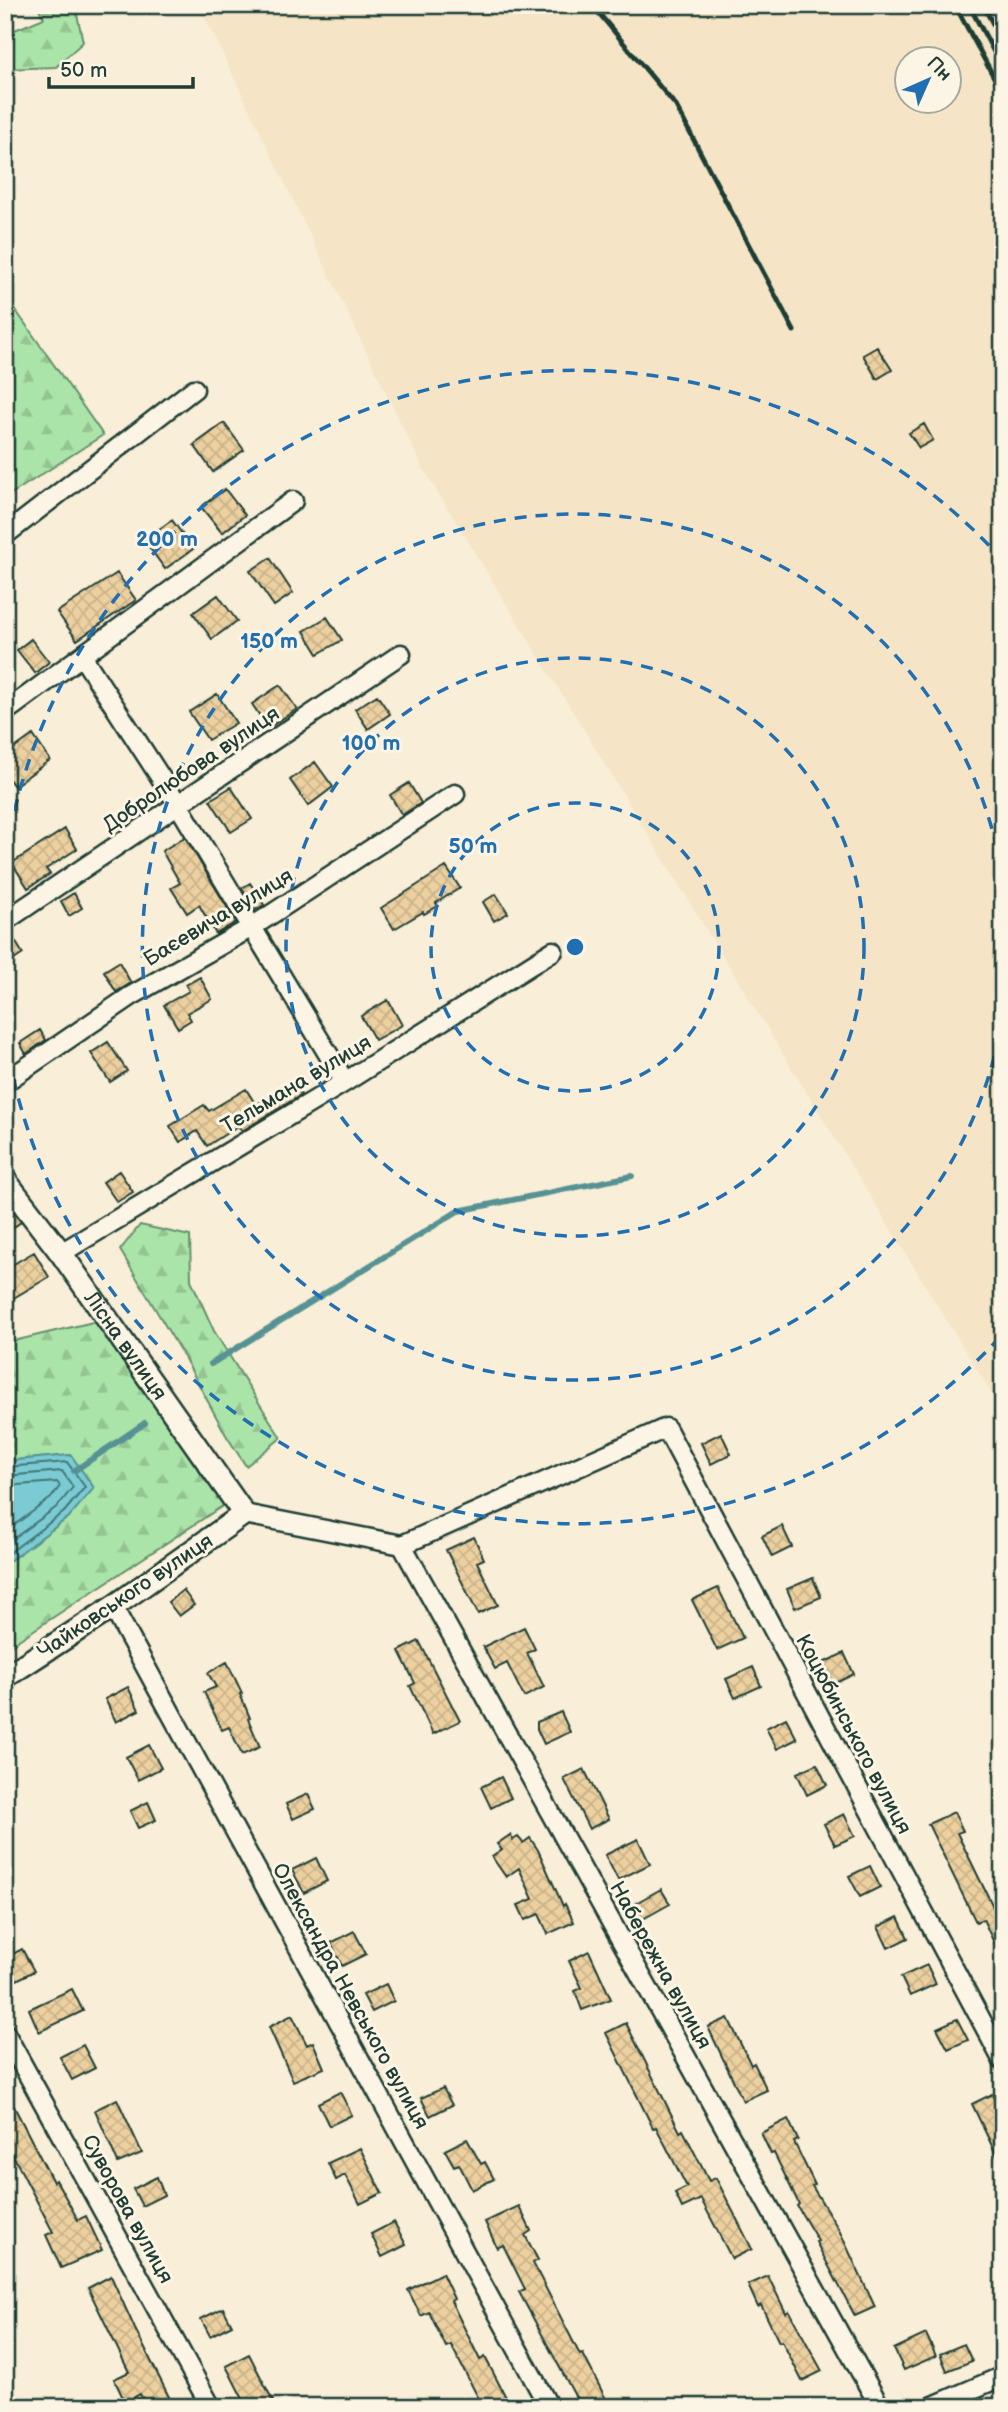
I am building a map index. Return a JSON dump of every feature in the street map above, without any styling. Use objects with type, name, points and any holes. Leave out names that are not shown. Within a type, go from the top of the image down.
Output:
[{"type":"street","points":[[5,535],[194,389]]},
{"type":"street","points":[[5,712],[293,501]]},
{"type":"street","name":"Добролюбова вулиця","points":[[5,921],[401,654]]},
{"type":"street","points":[[82,656],[179,806],[345,1082]]},
{"type":"street","name":"Баєевича вулиця","points":[[5,1082],[131,996],[252,927],[455,793]]},
{"type":"street","name":"Тельмана вулиця","points":[[61,1253],[345,1082],[553,951]]},
{"type":"street","name":"Лісна вулиця","points":[[5,1180],[61,1253],[244,1514]]},
{"type":"street","name":"Коцюбинського вулиця","points":[[402,1545],[666,1428],[1003,2061]]},
{"type":"street","points":[[244,1514],[402,1545]]},
{"type":"street","name":"Чайковського вулиця","points":[[5,1677],[113,1607],[244,1514]]},
{"type":"street","name":"Набережна вулиця","points":[[402,1545],[880,2407]]},
{"type":"street","name":"Олександра Невського вулиця","points":[[113,1607],[549,2407]]},
{"type":"street","name":"Суворова вулиця","points":[[5,2033],[211,2407]]},
{"type":"street","points":[[931,2407],[1003,2376]]},
{"type":"shaded area","points":[[199,5],[1003,5],[1003,1412],[421,465]]},
{"type":"green space","points":[[37,5],[75,5],[83,42],[56,67],[5,69],[5,34],[44,18]]},
{"type":"green space","points":[[5,295],[103,435],[5,498]]},
{"type":"green space","points":[[140,1225],[190,1236],[191,1280],[214,1331],[281,1438],[246,1466],[120,1250]]},
{"type":"green space","points":[[106,1319],[224,1505],[5,1649],[5,1564],[69,1517],[71,1455],[5,1461],[5,1343]]},
{"type":"water","points":[[71,1455],[94,1488],[69,1517],[5,1564],[5,1461]]},
{"type":"building","points":[[877,347],[892,370],[877,379],[863,355]]},
{"type":"building","points":[[224,423],[244,450],[213,472],[194,445]]},
{"type":"building","points":[[924,424],[933,440],[919,448],[909,433]]},
{"type":"building","points":[[225,489],[245,515],[222,533],[201,507]]},
{"type":"building","points":[[172,520],[193,549],[165,569],[144,540]]},
{"type":"building","points":[[270,558],[293,593],[274,606],[250,571]]},
{"type":"building","points":[[117,573],[136,600],[77,640],[57,612]]},
{"type":"building","points":[[218,595],[237,621],[212,639],[193,613]]},
{"type":"building","points":[[327,617],[342,640],[318,654],[304,631]]},
{"type":"building","points":[[31,639],[49,662],[35,673],[17,650]]},
{"type":"building","points":[[280,685],[297,709],[268,728],[252,704]]},
{"type":"building","points":[[217,694],[236,723],[208,740],[189,712]]},
{"type":"building","points":[[377,695],[390,714],[368,729],[355,709]]},
{"type":"building","points":[[33,735],[50,760],[14,786],[5,774],[5,755]]},
{"type":"building","points":[[315,762],[333,787],[308,806],[290,780]]},
{"type":"building","points":[[409,783],[421,803],[402,815],[390,795]]},
{"type":"building","points":[[231,787],[252,819],[231,832],[210,800]]},
{"type":"building","points":[[65,829],[77,849],[46,869],[50,874],[28,888],[12,863]]},
{"type":"building","points":[[185,837],[236,922],[216,934],[199,905],[187,913],[171,888],[180,883],[162,851]]},
{"type":"building","points":[[446,867],[460,888],[436,903],[438,906],[394,929],[381,908]]},
{"type":"building","points":[[250,883],[264,905],[255,910],[242,888]]},
{"type":"building","points":[[74,893],[82,908],[69,916],[61,901]]},
{"type":"building","points":[[496,894],[508,913],[494,921],[483,902]]},
{"type":"building","points":[[9,931],[23,954],[11,962],[5,954],[5,932]]},
{"type":"building","points":[[119,962],[131,983],[116,992],[104,971]]},
{"type":"building","points":[[200,977],[212,999],[187,1013],[191,1020],[178,1028],[164,1005],[189,991],[186,985]]},
{"type":"building","points":[[388,1000],[402,1025],[375,1040],[361,1016]]},
{"type":"building","points":[[40,1030],[46,1040],[26,1054],[20,1043]]},
{"type":"building","points":[[108,1042],[127,1071],[110,1082],[91,1053]]},
{"type":"building","points":[[293,1082],[301,1095],[242,1131],[238,1126],[207,1146],[197,1131],[180,1142],[170,1126],[204,1105],[209,1111],[246,1089],[256,1105]]},
{"type":"building","points":[[119,1171],[133,1192],[117,1202],[103,1182]]},
{"type":"building","points":[[5,1202],[21,1222],[5,1233]]},
{"type":"building","points":[[34,1252],[49,1277],[5,1303],[5,1269]]},
{"type":"building","points":[[721,1433],[731,1454],[711,1464],[701,1443]]},
{"type":"building","points":[[782,1526],[792,1547],[772,1557],[762,1536]]},
{"type":"building","points":[[474,1537],[484,1559],[477,1562],[498,1605],[478,1614],[446,1550]]},
{"type":"building","points":[[813,1578],[821,1597],[795,1608],[787,1589]]},
{"type":"building","points":[[718,1588],[743,1638],[717,1650],[692,1600]]},
{"type":"building","points":[[183,1590],[194,1605],[179,1616],[168,1602]]},
{"type":"building","points":[[524,1627],[535,1649],[527,1653],[544,1687],[524,1697],[507,1663],[495,1669],[483,1647]]},
{"type":"building","points":[[419,1641],[460,1721],[433,1734],[410,1686],[415,1683],[399,1651]]},
{"type":"building","points":[[844,1653],[854,1674],[834,1684],[823,1663]]},
{"type":"building","points":[[227,1662],[242,1693],[240,1694],[250,1718],[248,1719],[260,1747],[242,1755],[229,1727],[222,1730],[204,1692],[216,1687],[208,1673]]},
{"type":"building","points":[[753,1667],[761,1686],[735,1698],[726,1679]]},
{"type":"building","points":[[128,1687],[139,1710],[116,1722],[105,1699]]},
{"type":"building","points":[[561,1712],[570,1732],[544,1744],[537,1729],[537,1722]]},
{"type":"building","points":[[786,1718],[797,1739],[777,1749],[766,1728]]},
{"type":"building","points":[[149,1745],[161,1768],[138,1780],[126,1757]]},
{"type":"building","points":[[817,1764],[827,1785],[807,1795],[797,1773]]},
{"type":"building","points":[[584,1769],[609,1819],[589,1829],[564,1779]]},
{"type":"building","points":[[501,1777],[511,1798],[491,1808],[481,1787]]},
{"type":"building","points":[[308,1794],[315,1809],[293,1819],[286,1804]]},
{"type":"building","points":[[148,1802],[156,1820],[138,1828],[130,1811]]},
{"type":"building","points":[[954,1812],[963,1831],[957,1833],[1003,1927],[1003,1962],[983,1919],[976,1922],[928,1824]]},
{"type":"building","points":[[844,1814],[855,1836],[835,1845],[824,1824]]},
{"type":"building","points":[[510,1835],[513,1840],[518,1837],[523,1843],[530,1838],[563,1906],[565,1904],[574,1922],[548,1934],[539,1914],[525,1920],[518,1905],[533,1899],[519,1868],[506,1877],[492,1857],[502,1850],[497,1844]]},
{"type":"building","points":[[638,1839],[650,1864],[618,1880],[605,1855]]},
{"type":"building","points":[[316,1858],[327,1881],[304,1893],[292,1870]]},
{"type":"building","points":[[870,1866],[880,1887],[860,1897],[849,1876]]},
{"type":"building","points":[[661,1889],[670,1904],[643,1919],[634,1904]]},
{"type":"building","points":[[898,1917],[908,1938],[888,1948],[878,1927]]},
{"type":"building","points":[[354,1931],[366,1954],[342,1966],[331,1943]]},
{"type":"building","points":[[22,1949],[34,1971],[13,1982],[5,1969],[5,1958]]},
{"type":"building","points":[[589,1951],[611,1999],[582,2010],[575,1991],[582,1988],[569,1961]]},
{"type":"building","points":[[927,1965],[936,1984],[910,1996],[901,1977]]},
{"type":"building","points":[[386,1984],[394,2001],[372,2012],[363,1995]]},
{"type":"building","points":[[72,1989],[83,2011],[39,2032],[29,2009]]},
{"type":"building","points":[[292,2015],[307,2045],[313,2042],[324,2068],[293,2081],[269,2027]]},
{"type":"building","points":[[728,2018],[751,2065],[754,2063],[767,2090],[743,2101],[708,2027]]},
{"type":"building","points":[[957,2019],[968,2040],[948,2049],[937,2028]]},
{"type":"building","points":[[626,2023],[680,2132],[683,2130],[709,2181],[716,2178],[752,2249],[732,2259],[701,2199],[682,2208],[675,2193],[687,2187],[656,2127],[653,2128],[606,2033]]},
{"type":"building","points":[[83,2045],[95,2068],[72,2080],[60,2057]]},
{"type":"building","points":[[443,2088],[452,2105],[430,2116],[421,2098]]},
{"type":"building","points":[[5,2089],[53,2182],[56,2180],[78,2220],[86,2216],[102,2250],[61,2268],[46,2235],[53,2232],[5,2140]]},
{"type":"building","points":[[340,2092],[352,2115],[329,2126],[318,2103]]},
{"type":"building","points":[[992,2094],[1003,2116],[1003,2169],[972,2104]]},
{"type":"building","points":[[117,2099],[142,2153],[118,2163],[95,2110]]},
{"type":"building","points":[[788,2119],[798,2140],[794,2142],[815,2185],[812,2186],[839,2230],[875,2307],[855,2316],[816,2242],[818,2241],[797,2206],[799,2204],[774,2153],[771,2154],[761,2133]]},
{"type":"building","points":[[467,2139],[481,2164],[485,2162],[494,2179],[472,2190],[459,2164],[454,2166],[445,2150]]},
{"type":"building","points":[[360,2148],[382,2193],[360,2204],[345,2175],[336,2180],[328,2163]]},
{"type":"building","points":[[157,2177],[164,2195],[142,2206],[133,2189]]},
{"type":"building","points":[[519,2206],[531,2231],[525,2235],[538,2260],[533,2263],[610,2407],[581,2407],[519,2292],[525,2289],[503,2245],[497,2248],[485,2222]]},
{"type":"building","points":[[394,2222],[406,2245],[382,2257],[371,2234]]},
{"type":"building","points":[[442,2273],[454,2299],[451,2301],[480,2360],[485,2357],[511,2407],[483,2407],[451,2345],[446,2347],[429,2312],[421,2316],[408,2290]]},
{"type":"building","points":[[111,2276],[174,2407],[147,2407],[140,2394],[125,2402],[114,2379],[129,2372],[88,2288]]},
{"type":"building","points":[[768,2276],[786,2313],[789,2311],[822,2371],[802,2381],[782,2341],[779,2342],[748,2285]]},
{"type":"building","points":[[223,2308],[232,2325],[210,2336],[201,2319]]},
{"type":"building","points":[[926,2334],[936,2356],[904,2370],[894,2349]]},
{"type":"building","points":[[964,2344],[972,2361],[947,2371],[940,2354]]},
{"type":"building","points":[[249,2354],[276,2407],[247,2407],[226,2366]]},
{"type":"waterway","points":[[211,1364],[458,1211],[632,1176]]},
{"type":"waterway","points":[[74,1471],[145,1423]]},
{"type":"railway","points":[[592,5],[676,106],[794,331]]},
{"type":"railway","points":[[955,5],[1003,94]]},
{"type":"railway","points":[[969,5],[1003,69]]},
{"type":"railway","points":[[983,5],[1003,43]]}]
